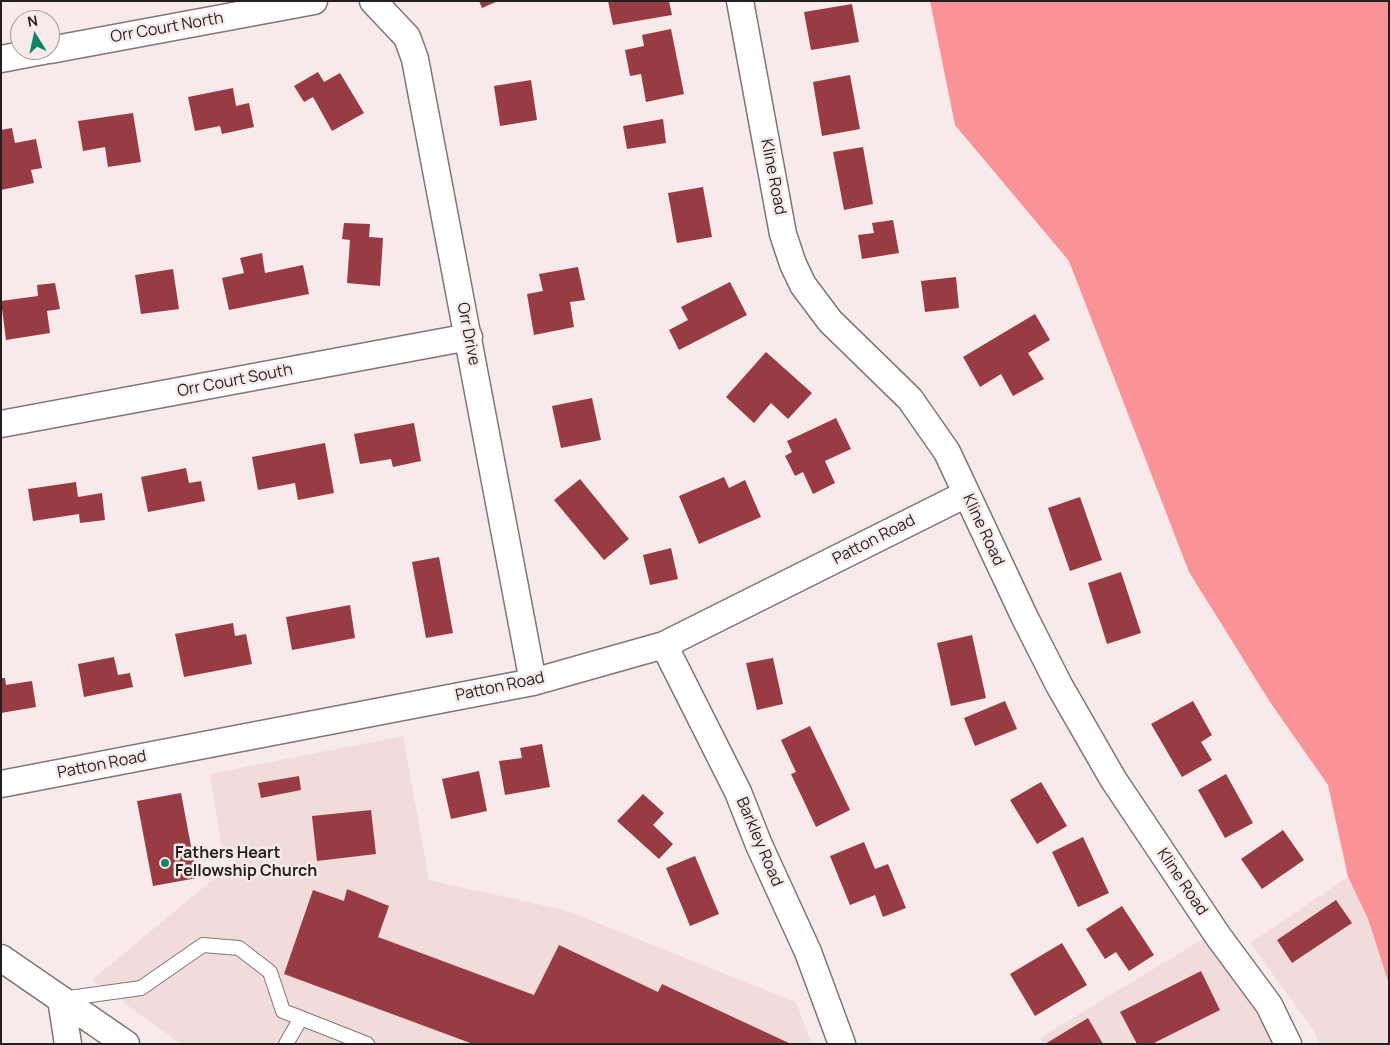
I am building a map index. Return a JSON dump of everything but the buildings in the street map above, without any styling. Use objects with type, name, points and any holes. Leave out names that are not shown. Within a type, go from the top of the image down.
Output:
[{"type":"street","name":"Orr Court North","points":[[60,48],[314,1]]},
{"type":"street","name":"Orr Drive","points":[[373,1],[408,38],[416,58],[533,682]]},
{"type":"street","name":"Kline Road","points":[[740,1],[783,234],[793,264],[803,285],[830,321],[910,399],[947,452],[1058,685],[1113,779],[1218,936],[1269,1005],[1288,1044]]},
{"type":"street","name":"Orr Court South","points":[[1,424],[469,337]]},
{"type":"street","name":"Patton Road","points":[[1,784],[533,682],[664,645],[966,494]]},
{"type":"street","name":"Barkley Road","points":[[664,645],[738,792],[759,845],[808,952],[842,1044]]},
{"type":"street","points":[[1,958],[126,1044]]},
{"type":"street","points":[[61,1000],[68,1044]]},
{"type":"lane","points":[[61,1000],[141,988],[203,945],[240,948],[270,972],[283,1011],[367,1044]]},
{"type":"lane","points":[[286,1044],[302,1018]]},
{"type":"shaded area","points":[[930,1],[1389,1],[1389,984],[1368,919],[1348,877],[1328,785],[1270,702],[1189,572],[1069,261],[955,125]]},
{"type":"shaded area","points":[[403,736],[429,880],[565,910],[796,1002],[812,1044],[181,1044],[92,980],[240,857],[223,855],[210,774]]},
{"type":"shaded area","points":[[1348,877],[1368,919],[1389,984],[1389,1044],[1318,1044],[1315,1032],[1250,943]]},
{"type":"shaded area","points":[[1206,937],[1266,1023],[1273,1044],[1043,1044],[1040,1038]]},
{"type":"place","name":"Fathers Heart Fellowship Church","points":[[165,863]]}]
